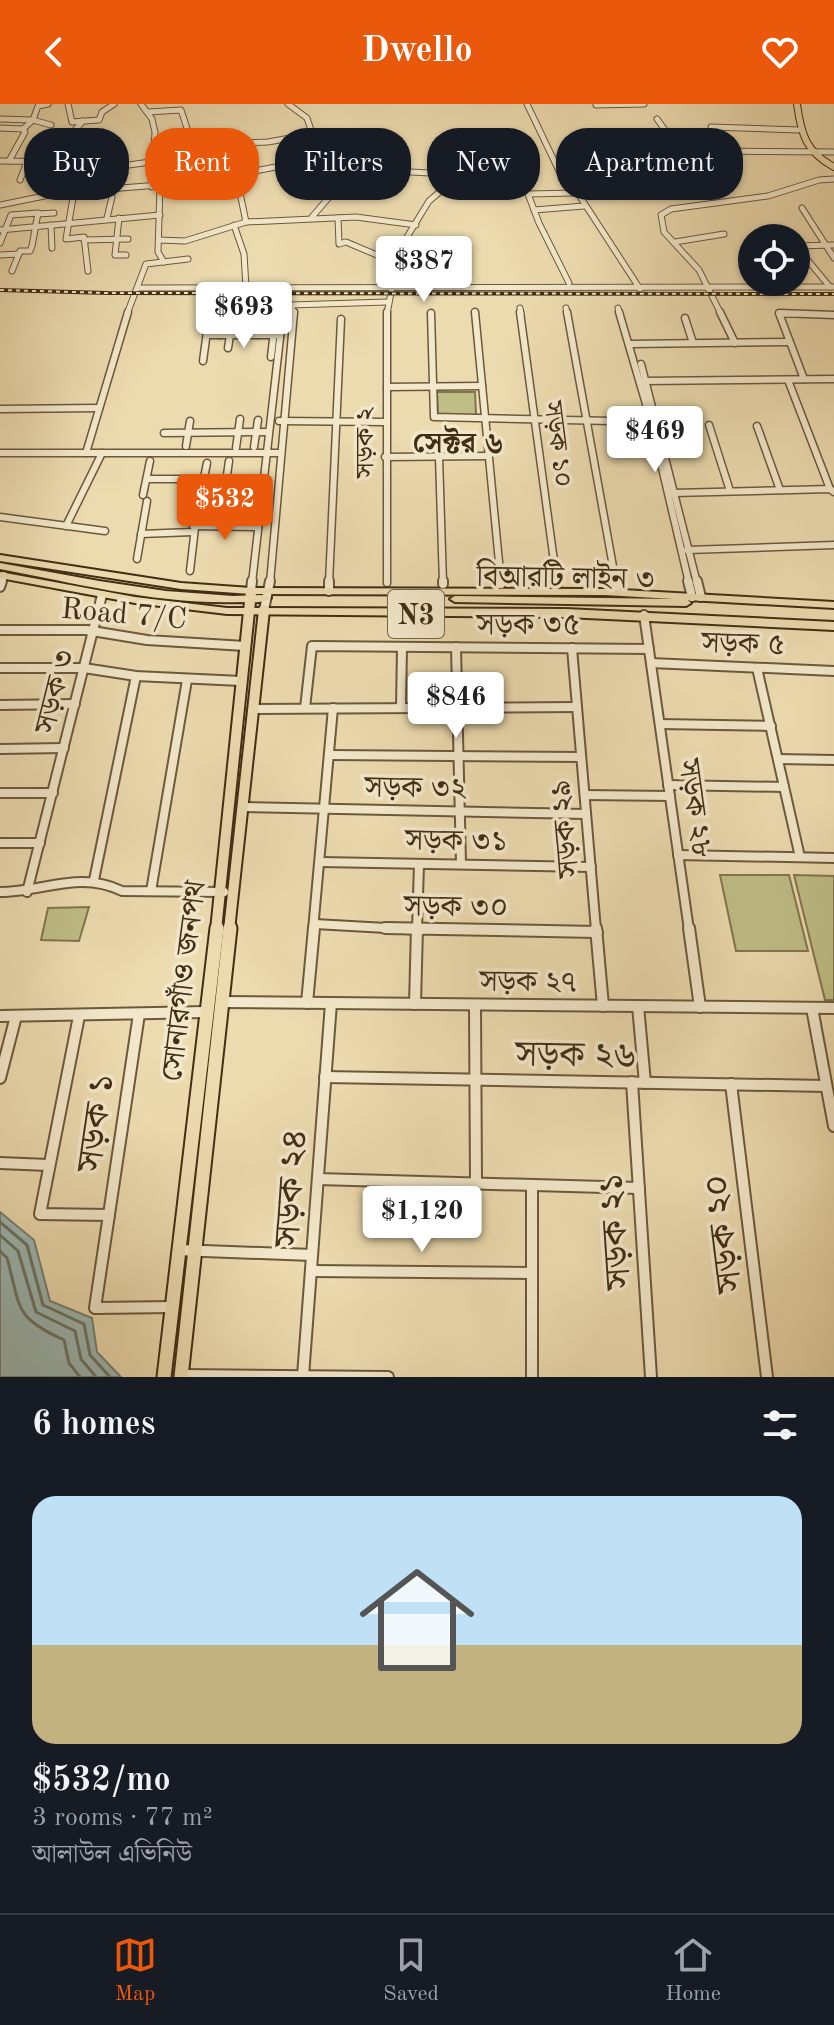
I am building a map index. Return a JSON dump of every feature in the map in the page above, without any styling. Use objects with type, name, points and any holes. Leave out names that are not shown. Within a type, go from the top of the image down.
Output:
[{"type":"highway","name":"N3","points":[[0,558],[181,586],[250,600],[264,610],[644,615],[834,626]]},
{"type":"highway","name":"N3","points":[[1,572],[102,595],[199,609],[329,588],[605,592],[696,597],[752,604],[834,605]]},
{"type":"highway","name":"বিআরটি লাইন ৩","points":[[1,572],[183,598],[250,600],[317,595],[752,604]]},
{"type":"main road","points":[[800,104],[799,130],[809,152],[834,167]]},
{"type":"main road","name":"সোনারগাঁও জনপথ","points":[[164,1377],[250,600]]},
{"type":"main road","name":"সোনারগাঁও জনপথ","points":[[182,1376],[264,610]]},
{"type":"street","points":[[0,128],[23,129],[33,120],[38,106],[48,104]]},
{"type":"street","points":[[68,104],[71,121],[99,120],[102,112],[114,104]]},
{"type":"street","points":[[141,104],[141,108],[148,112],[181,110],[187,128]]},
{"type":"street","points":[[288,104],[303,112],[310,128]]},
{"type":"street","points":[[527,104],[556,167]]},
{"type":"street","points":[[596,105],[644,104]]},
{"type":"street","points":[[148,112],[155,128]]},
{"type":"street","points":[[0,119],[33,120],[51,125]]},
{"type":"street","points":[[657,119],[664,128]]},
{"type":"street","points":[[77,128],[83,121]]},
{"type":"street","points":[[711,127],[799,130]]},
{"type":"street","points":[[9,161],[25,132],[23,129]]},
{"type":"street","points":[[743,151],[834,152]]},
{"type":"street","points":[[0,161],[24,162]]},
{"type":"street","points":[[20,180],[24,170]]},
{"type":"street","points":[[735,343],[699,270],[661,226],[664,211],[768,196],[819,180],[834,179]]},
{"type":"street","points":[[0,205],[29,200]]},
{"type":"street","points":[[0,255],[30,251],[39,226],[35,200]]},
{"type":"street","points":[[73,200],[66,239],[84,237],[88,271]]},
{"type":"street","points":[[107,218],[111,200]]},
{"type":"street","points":[[160,200],[158,252],[164,262]]},
{"type":"street","points":[[241,200],[246,222]]},
{"type":"street","points":[[312,217],[327,200]]},
{"type":"street","name":"সড়ক ২","points":[[387,583],[387,302],[399,250],[430,200]]},
{"type":"street","points":[[531,200],[569,283]]},
{"type":"street","points":[[579,200],[613,242],[640,289]]},
{"type":"street","points":[[534,210],[584,206]]},
{"type":"street","points":[[802,208],[834,258]]},
{"type":"street","points":[[0,243],[11,215],[54,213]]},
{"type":"street","points":[[3,230],[160,215]]},
{"type":"street","points":[[159,240],[185,241],[246,222],[312,217],[393,219],[416,225]]},
{"type":"street","points":[[119,218],[115,255],[126,255]]},
{"type":"street","points":[[338,218],[339,244],[346,242],[396,263]]},
{"type":"street","points":[[51,225],[52,248]]},
{"type":"street","points":[[234,225],[244,254],[246,287]]},
{"type":"street","points":[[675,242],[724,234]]},
{"type":"street","points":[[84,240],[128,239]]},
{"type":"street","points":[[810,246],[834,245]]},
{"type":"street","points":[[12,271],[19,254]]},
{"type":"street","points":[[86,453],[124,322],[146,264],[188,259]]},
{"type":"street","points":[[810,262],[832,287]]},
{"type":"street","points":[[810,286],[832,287]]},
{"type":"street","points":[[138,288],[390,290],[738,287]]},
{"type":"street","points":[[271,357],[283,311],[291,305],[387,302]]},
{"type":"street","points":[[264,610],[270,584],[294,311],[291,305]]},
{"type":"street","name":"সড়ক ১০","points":[[520,308],[557,584]]},
{"type":"street","points":[[566,308],[617,587]]},
{"type":"street","points":[[618,308],[633,344],[643,381],[696,597]]},
{"type":"street","points":[[475,312],[501,584]]},
{"type":"street","points":[[250,600],[277,335],[276,313]]},
{"type":"street","points":[[431,313],[434,417],[654,422]]},
{"type":"street","points":[[804,379],[779,313],[834,315]]},
{"type":"street","points":[[258,335],[259,314]]},
{"type":"street","points":[[228,348],[239,315]]},
{"type":"street","points":[[220,335],[223,316]]},
{"type":"street","points":[[203,361],[209,317]]},
{"type":"street","points":[[685,318],[693,343]]},
{"type":"street","points":[[329,588],[341,319]]},
{"type":"street","points":[[207,335],[277,335]]},
{"type":"street","points":[[633,344],[788,342]]},
{"type":"street","points":[[643,381],[834,379]]},
{"type":"street","points":[[672,492],[832,491],[788,380]]},
{"type":"street","points":[[387,387],[482,386]]},
{"type":"street","points":[[0,409],[99,408]]},
{"type":"street","points":[[236,448],[240,419]]},
{"type":"street","points":[[254,447],[258,420]]},
{"type":"street","points":[[186,446],[190,421]]},
{"type":"street","points":[[269,421],[386,422]]},
{"type":"street","points":[[709,425],[730,491]]},
{"type":"street","points":[[757,426],[780,490]]},
{"type":"street","points":[[164,433],[215,430],[267,432]]},
{"type":"street","points":[[213,443],[215,430]]},
{"type":"street","points":[[0,453],[280,453]]},
{"type":"street","points":[[66,526],[102,453]]},
{"type":"street","points":[[385,457],[489,456]]},
{"type":"street","points":[[439,457],[443,584]]},
{"type":"street","points":[[137,559],[150,461]]},
{"type":"street","points":[[224,496],[229,461]]},
{"type":"street","points":[[201,493],[207,463]]},
{"type":"street","points":[[147,479],[262,479]]},
{"type":"street","points":[[190,571],[192,529],[198,502]]},
{"type":"street","points":[[0,517],[105,531]]},
{"type":"street","points":[[141,534],[258,527]]},
{"type":"street","points":[[686,550],[834,545]]},
{"type":"street","points":[[0,587],[1,572]]},
{"type":"street","name":"সড়ক ৩","points":[[27,892],[102,595]]},
{"type":"street","name":"সড়ক ২৮","points":[[644,615],[700,1007]]},
{"type":"street","name":"Road 7/C","points":[[0,630],[94,632],[147,640],[245,646]]},
{"type":"street","name":"সড়ক ৩৫","points":[[305,708],[312,646],[649,649]]},
{"type":"street","points":[[401,708],[402,647]]},
{"type":"street","points":[[456,647],[461,864]]},
{"type":"street","name":"সড়ক ২৯","points":[[572,648],[603,1006]]},
{"type":"street","name":"সড়ক ৫","points":[[651,663],[832,670]]},
{"type":"street","points":[[0,668],[84,668],[136,676],[241,681]]},
{"type":"street","points":[[757,668],[800,857]]},
{"type":"street","points":[[832,670],[834,682]]},
{"type":"street","points":[[94,880],[136,676]]},
{"type":"street","points":[[151,891],[187,680]]},
{"type":"street","points":[[0,705],[75,704]]},
{"type":"street","points":[[253,709],[577,707]]},
{"type":"street","points":[[307,1003],[333,708]]},
{"type":"street","points":[[660,724],[771,726]]},
{"type":"street","points":[[0,749],[64,748]]},
{"type":"street","points":[[330,755],[581,757]]},
{"type":"street","points":[[778,759],[834,760]]},
{"type":"street","points":[[668,785],[784,787]]},
{"type":"street","points":[[0,793],[53,793]]},
{"type":"street","points":[[585,795],[670,796]]},
{"type":"street","name":"সড়ক ৩২","points":[[243,807],[586,814]]},
{"type":"street","points":[[0,843],[40,843]]},
{"type":"street","points":[[678,855],[834,858]]},
{"type":"street","name":"সড়ক ৩১","points":[[321,862],[591,867]]},
{"type":"street","points":[[415,1004],[419,864]]},
{"type":"street","points":[[0,892],[27,892],[64,881],[94,880],[122,891],[234,891]]},
{"type":"street","name":"সড়ক ৩০","points":[[315,924],[419,930],[597,932]]},
{"type":"street","name":"সড়ক ২৭","points":[[222,1002],[834,1008]]},
{"type":"street","name":"সড়ক ২৪","points":[[303,1376],[331,1003]]},
{"type":"street","points":[[475,1005],[476,1183]]},
{"type":"street","points":[[638,1006],[645,1083]]},
{"type":"street","points":[[812,1008],[833,1120]]},
{"type":"street","points":[[0,1016],[206,1012]]},
{"type":"street","name":"সড়ক ১","points":[[139,1014],[95,1308],[172,1307]]},
{"type":"street","points":[[0,1078],[16,1016]]},
{"type":"street","points":[[79,1016],[40,1214],[109,1215]]},
{"type":"street","name":"সড়ক ২৬","points":[[325,1077],[826,1086]]},
{"type":"street","name":"সড়ক ২১","points":[[632,1082],[651,1377]]},
{"type":"street","name":"সড়ক ২০","points":[[731,1084],[767,1377]]},
{"type":"street","points":[[0,1163],[48,1165]]},
{"type":"street","points":[[318,1179],[639,1188]]},
{"type":"street","points":[[532,1185],[532,1377]]},
{"type":"street","points":[[178,1250],[312,1255]]},
{"type":"street","points":[[311,1271],[532,1273]]},
{"type":"street","points":[[182,1376],[388,1377]]},
{"type":"shaded area","points":[[437,392],[475,392],[476,415],[438,415]]},
{"type":"shaded area","points":[[720,875],[789,875],[808,951],[736,951]]},
{"type":"shaded area","points":[[794,875],[834,876],[834,1000],[825,1000]]},
{"type":"shaded area","points":[[89,907],[79,941],[41,940],[48,908]]},
{"type":"water","points":[[0,1212],[34,1240],[50,1301],[92,1318],[97,1352],[121,1377],[0,1377]]},
{"type":"railway","points":[[0,290],[108,293],[834,294]]},
{"type":"district","name":"সেক্টর ৬","points":[[458,442]]}]
